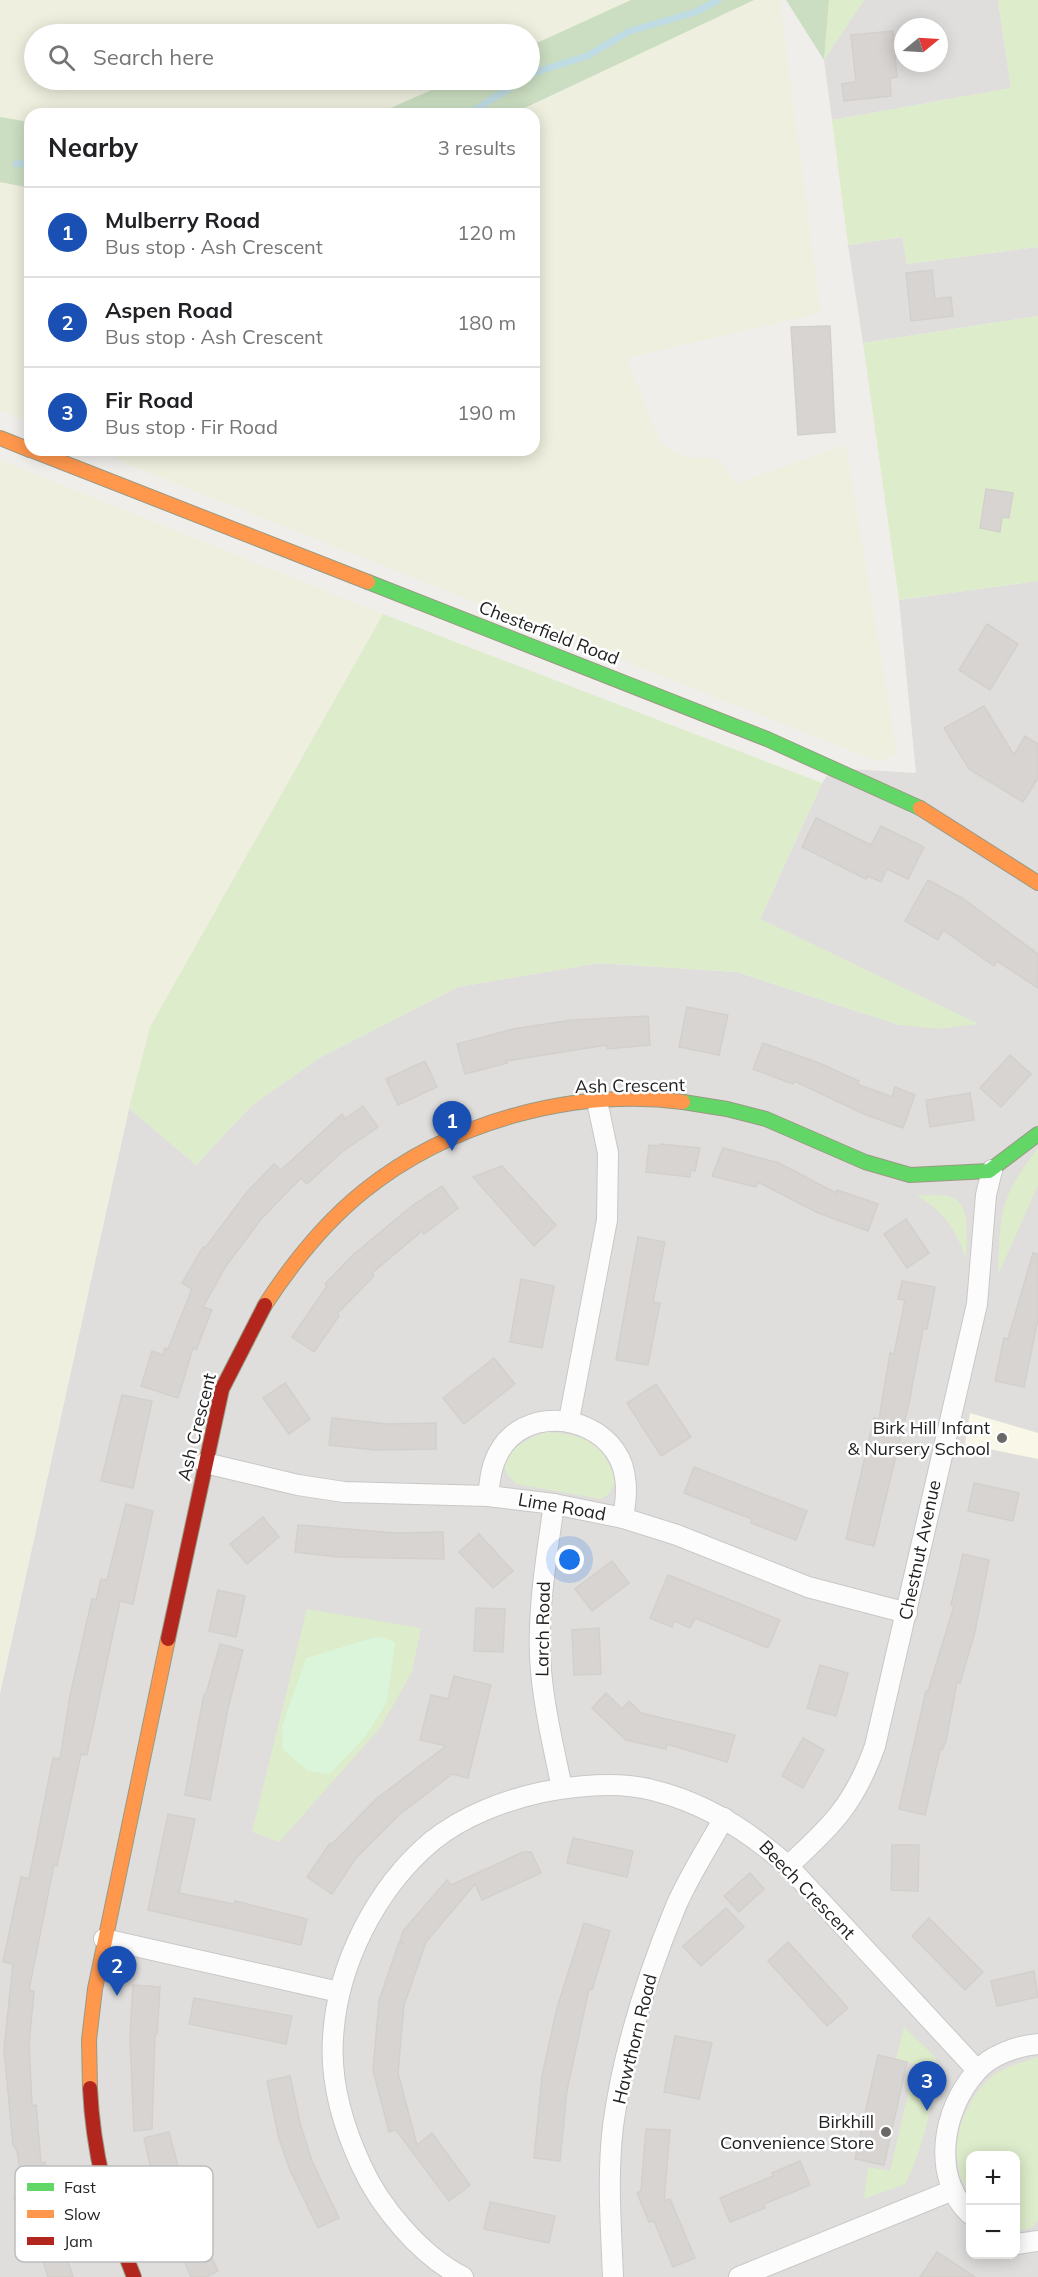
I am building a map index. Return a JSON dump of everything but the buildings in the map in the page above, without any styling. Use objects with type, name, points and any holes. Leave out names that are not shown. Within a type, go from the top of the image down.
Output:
[{"type":"street","name":"Chesterfield Road","points":[[0,438],[24,447]]},
{"type":"street","name":"Chesterfield Road","points":[[46,456],[767,739],[912,803],[1038,883]]},
{"type":"street","name":"Ash Crescent","points":[[100,2166],[90,2095],[89,2038],[104,1939],[205,1463],[222,1389],[247,1333],[295,1261],[364,1191],[403,1163],[493,1122],[548,1108],[597,1101],[686,1102],[721,1107],[790,1128],[873,1165],[908,1175],[940,1176],[992,1170]]},
{"type":"street","points":[[569,1420],[607,1220],[608,1153],[597,1101]]},
{"type":"street","points":[[992,1170],[1005,1157],[1038,1134]]},
{"type":"street","name":"Chestnut Avenue","points":[[788,1866],[827,1830],[849,1803],[864,1778],[875,1746],[907,1613],[947,1425],[977,1304],[986,1195],[992,1170]]},
{"type":"street","points":[[488,1496],[491,1470],[495,1460],[500,1450],[514,1434],[531,1425],[569,1420],[599,1435],[615,1451],[626,1485],[623,1518]]},
{"type":"street","name":"Lime Road","points":[[205,1463],[298,1485],[344,1492],[488,1496],[554,1504],[623,1518],[677,1535],[808,1587],[907,1613]]},
{"type":"street","name":"Larch Road","points":[[554,1504],[544,1575],[540,1656],[551,1740],[562,1788]]},
{"type":"street","name":"Beech Crescent","points":[[457,2276],[392,2218],[369,2184],[352,2146],[340,2110],[334,2073],[333,2038],[339,1992],[352,1955],[370,1916],[396,1880],[433,1841],[462,1822],[494,1806],[562,1788],[618,1786],[654,1790],[687,1801],[724,1818],[757,1838],[788,1866],[977,2070]]},
{"type":"street","name":"Hawthorn Road","points":[[613,2277],[610,2186],[613,2126],[627,2057],[641,2000],[677,1904],[724,1818]]},
{"type":"street","points":[[104,1939],[339,1992]]},
{"type":"street","points":[[966,2208],[953,2190],[947,2169],[947,2128],[956,2103],[977,2070],[1018,2048],[1038,2044]]},
{"type":"street","points":[[739,2277],[953,2190]]},
{"type":"street","points":[[1020,2243],[1038,2241]]},
{"type":"street","name":"Ash Crescent","points":[[129,2262],[134,2277]]},
{"type":"shaded area","points":[[864,0],[998,0],[1011,88],[832,120],[824,60]]},
{"type":"shaded area","points":[[903,237],[907,264],[1038,247],[1038,316],[863,343],[848,245]]},
{"type":"shaded area","points":[[1038,581],[1038,2277],[0,2277],[0,1693],[129,1108],[196,1165],[251,1106],[319,1058],[458,987],[599,963],[737,972],[899,1025],[977,1024],[760,919],[822,783],[833,768],[916,773],[899,600]]},
{"type":"shaded area","name":"Birk Hill Infant & Nursery School","points":[[970,1413],[1038,1433],[1038,1459],[965,1444]]},
{"type":"green space","points":[[0,0],[631,0],[540,41],[540,24],[24,24],[24,90],[431,90],[391,108],[24,108],[24,121],[0,117]]},
{"type":"green space","points":[[631,0],[754,0],[525,108],[391,108],[431,90],[540,90],[540,41]]},
{"type":"green space","points":[[754,0],[780,0],[821,313],[627,358],[661,444],[687,458],[716,458],[737,483],[846,445],[897,753],[879,762],[129,465],[112,456],[540,456],[540,108],[525,108]]},
{"type":"green space","points":[[786,0],[829,0],[824,60]]},
{"type":"green space","points":[[829,0],[864,0],[824,60]]},
{"type":"green space","points":[[998,0],[1038,0],[1038,247],[907,264],[902,237],[848,245],[832,120],[1011,88]]},
{"type":"green space","points":[[0,117],[24,121],[24,187],[0,182]]},
{"type":"green space","points":[[0,182],[24,187],[24,420],[0,410]]},
{"type":"green space","points":[[1038,316],[1038,581],[899,600],[863,343]]},
{"type":"green space","points":[[0,460],[383,614],[150,1027],[129,1108],[0,1693]]},
{"type":"green space","points":[[383,614],[822,783],[760,919],[979,1024],[938,1029],[899,1025],[737,972],[599,963],[458,987],[319,1058],[251,1106],[196,1165],[129,1108],[150,1027]]},
{"type":"green space","points":[[1038,1148],[1038,1185],[998,1275],[1004,1207],[1016,1180]]},
{"type":"green space","points":[[917,1195],[951,1197],[963,1207],[967,1224],[966,1259],[958,1238],[948,1222]]},
{"type":"green space","points":[[545,1432],[582,1438],[599,1450],[611,1469],[615,1482],[610,1493],[601,1499],[516,1484],[508,1475],[505,1466],[506,1458],[527,1440]]},
{"type":"green space","points":[[307,1609],[421,1628],[412,1672],[380,1728],[279,1842],[252,1832]]},
{"type":"green space","points":[[379,1636],[395,1642],[387,1702],[366,1736],[330,1774],[308,1771],[283,1750],[282,1726],[306,1658]]},
{"type":"green space","points":[[904,2027],[936,2058],[927,2122],[918,2154],[905,2184],[864,2199],[868,2167],[890,2171],[915,2064],[896,2059]]},
{"type":"green space","points":[[1038,2057],[1038,2220],[1032,2228],[1020,2230],[1020,2151],[966,2151],[966,2187],[958,2164],[957,2149],[959,2132],[971,2102],[991,2077],[1014,2065]]},
{"type":"waterway","points":[[540,71],[587,56],[630,31],[696,12],[718,0]]},
{"type":"waterway","points":[[478,108],[506,90]]},
{"type":"waterway","points":[[16,164],[24,163]]},
{"type":"traffic: fast","points":[[368,582],[767,739],[920,808]]},
{"type":"traffic: fast","points":[[683,1102],[727,1109],[766,1119],[865,1162],[910,1175],[989,1171],[1038,1134]]},
{"type":"traffic: slow","points":[[0,438],[24,448]]},
{"type":"traffic: slow","points":[[46,456],[368,582]]},
{"type":"traffic: slow","points":[[920,808],[1038,883]]},
{"type":"traffic: slow","points":[[265,1305],[298,1258],[349,1203],[398,1167],[435,1146],[515,1115],[556,1106],[599,1100],[641,1099],[683,1102]]},
{"type":"traffic: slow","points":[[90,2088],[89,2040],[95,1989],[168,1639]]},
{"type":"traffic: jam","points":[[168,1639],[222,1389],[265,1305]]},
{"type":"traffic: jam","points":[[90,2088],[100,2166]]},
{"type":"traffic: jam","points":[[128,2262],[134,2277]]},
{"type":"place","name":"Mulberry Road","points":[[452,1151]]},
{"type":"place","name":"Birk Hill Infant & Nursery School","points":[[1002,1438]]},
{"type":"place","name":"Aspen Road","points":[[117,1996]]},
{"type":"place","name":"Fir Road","points":[[927,2111]]},
{"type":"place","name":"Birkhill Convenience Store","points":[[886,2132]]}]
